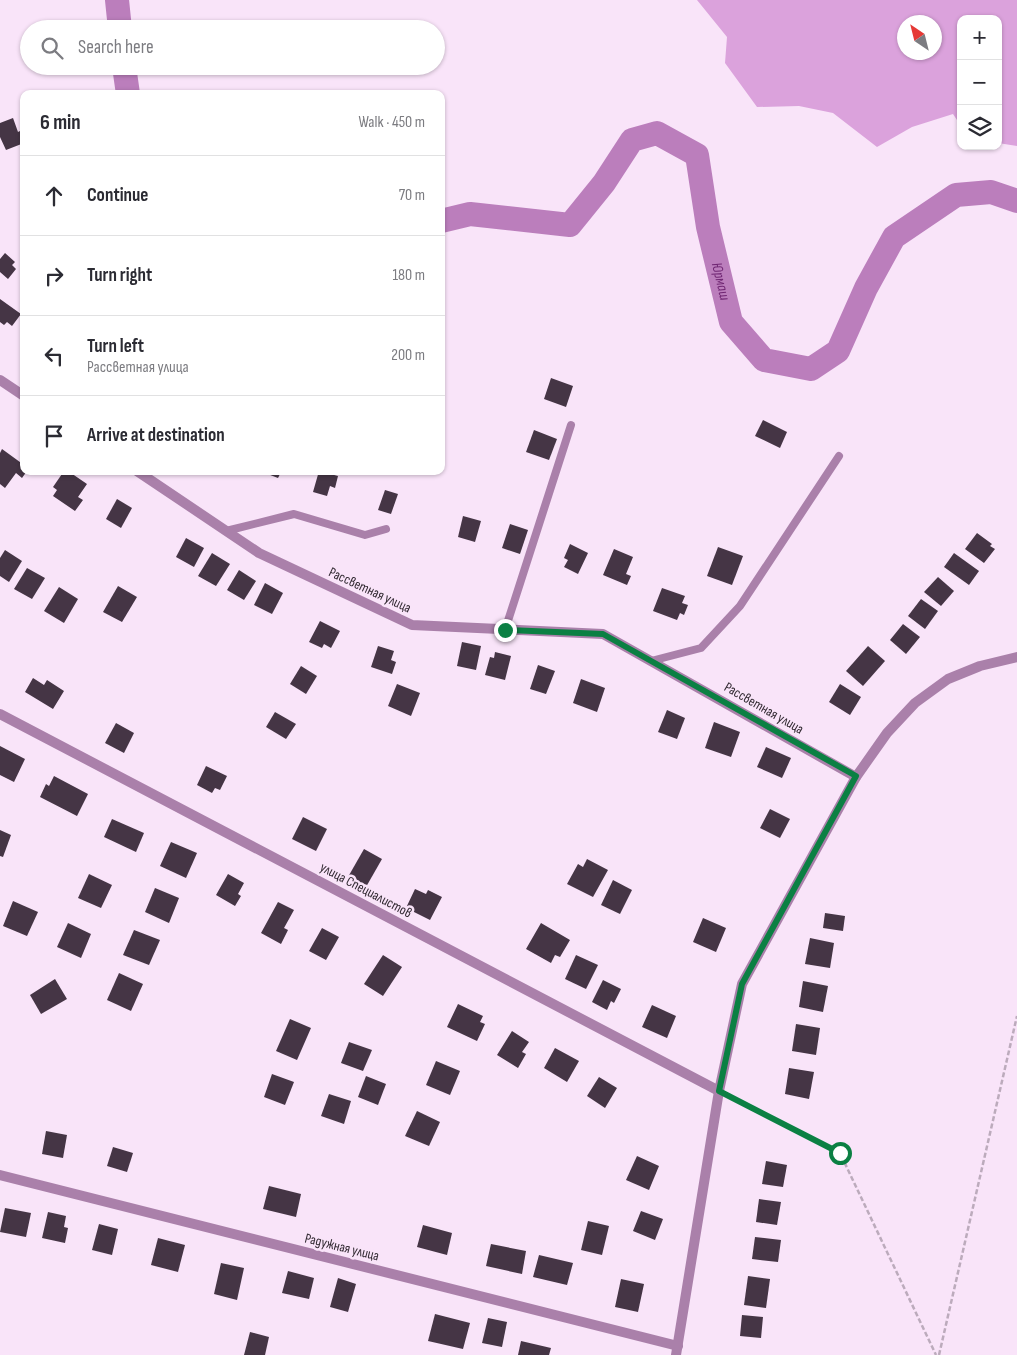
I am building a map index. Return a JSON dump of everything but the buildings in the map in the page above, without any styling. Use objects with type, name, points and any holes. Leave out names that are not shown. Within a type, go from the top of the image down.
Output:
[{"type":"street","points":[[0,380],[20,393]]},
{"type":"street","name":"Рассветная улица","points":[[142,475],[259,553],[412,625],[603,634],[856,776]]},
{"type":"street","points":[[677,1350],[719,1091],[742,984],[856,776],[886,732],[916,703],[948,680],[980,666],[1017,657]]},
{"type":"street","name":"улица Специалистов","points":[[0,714],[719,1091]]},
{"type":"street","name":"Радужная улица","points":[[0,1175],[677,1350]]},
{"type":"lane","points":[[505,630],[571,425]]},
{"type":"lane","points":[[652,661],[701,648],[740,606],[839,456]]},
{"type":"lane","points":[[226,531],[294,514],[365,535],[386,529]]},
{"type":"path","points":[[938,1355],[1017,1016]]},
{"type":"path","points":[[719,1091],[840,1153],[938,1355]]},
{"type":"shaded area","points":[[697,0],[1017,0],[1017,146],[1002,144],[1002,15],[957,15],[957,120],[953,114],[912,127],[877,147],[833,113],[799,106],[757,107],[725,63],[727,37]]},
{"type":"waterway","name":"Юрмаш","points":[[117,0],[119,20]]},
{"type":"waterway","name":"Юрмаш","points":[[125,75],[127,90]]},
{"type":"waterway","name":"Юрмаш","points":[[445,220],[470,214],[570,225],[604,183],[632,140],[657,133],[697,155],[708,227],[731,322],[764,360],[811,369],[838,351],[866,288],[894,237],[956,195],[991,192],[1017,201]]},
{"type":"route","points":[[505,630],[603,634],[856,776],[742,984],[719,1091],[840,1153]]}]
